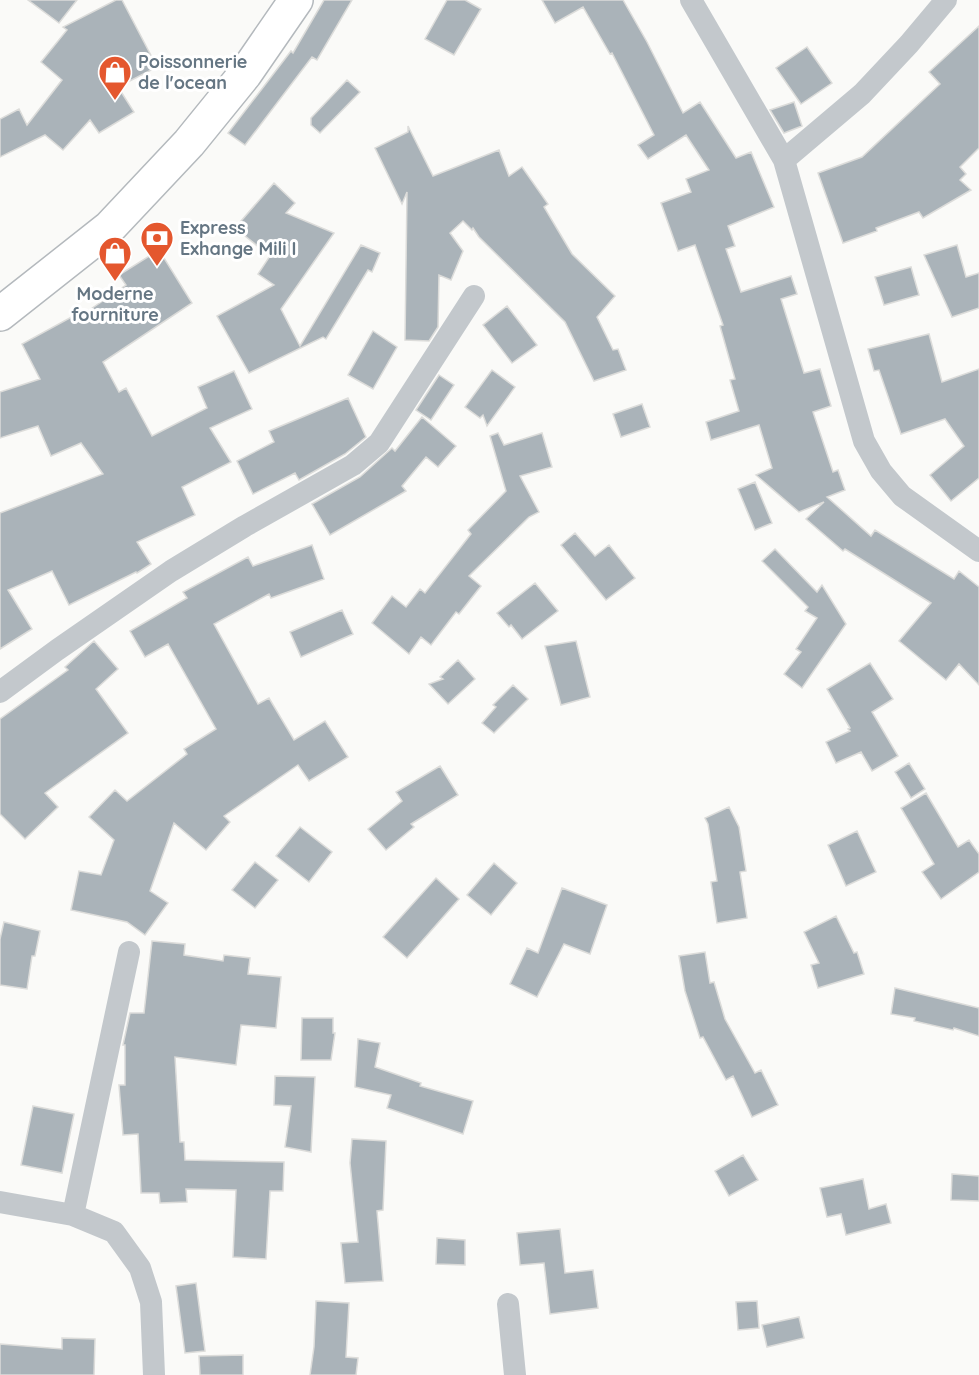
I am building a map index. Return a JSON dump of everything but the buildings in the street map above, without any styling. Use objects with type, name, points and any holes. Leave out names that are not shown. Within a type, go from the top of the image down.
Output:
[{"type":"highway","points":[[0,314],[109,228],[189,143],[244,74],[296,0]]},
{"type":"street","points":[[691,0],[784,160],[864,441],[881,471],[902,496],[979,551]]},
{"type":"street","points":[[784,160],[862,94],[909,45],[946,0]]},
{"type":"street","points":[[0,692],[171,571],[353,465],[379,442],[474,296]]},
{"type":"street","points":[[73,1215],[129,952]]},
{"type":"street","points":[[0,1202],[73,1215],[114,1232],[140,1269],[151,1302],[154,1375]]},
{"type":"street","points":[[508,1304],[515,1375]]},
{"type":"place","name":"Poissonnerie de l'ocean","points":[[115,101]]},
{"type":"place","name":"Express Exhange Mili I","points":[[157,267]]},
{"type":"place","name":"Moderne fourniture","points":[[115,282]]}]
